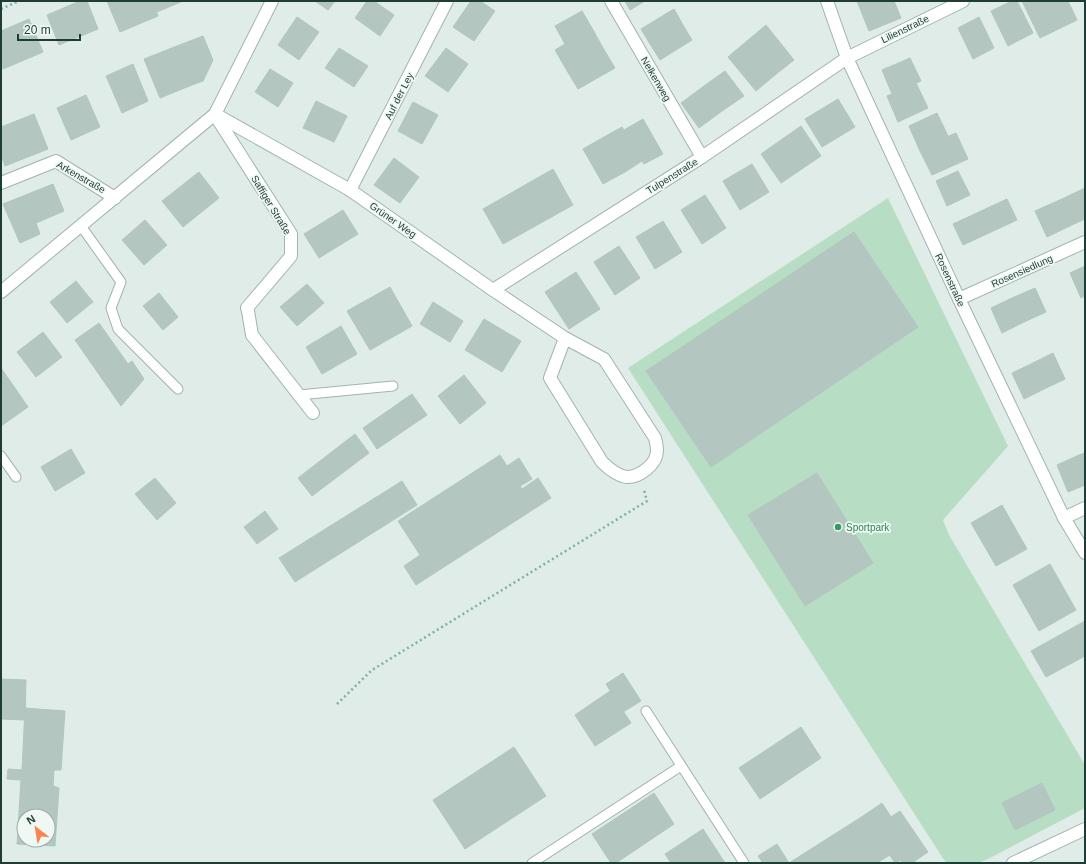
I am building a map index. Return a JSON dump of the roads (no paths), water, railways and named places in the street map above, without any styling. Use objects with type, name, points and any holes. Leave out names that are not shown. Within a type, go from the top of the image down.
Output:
[{"type":"street","points":[[1,292],[215,114],[272,1]]},
{"type":"street","name":"Auf der Ley","points":[[350,190],[447,1]]},
{"type":"street","name":"Nelkenweg","points":[[611,1],[702,157]]},
{"type":"street","name":"Rosenstraße","points":[[827,1],[847,58],[959,299],[1064,518],[1085,552]]},
{"type":"street","name":"Lilienstraße","points":[[847,58],[963,1]]},
{"type":"street","name":"Tulpenstraße","points":[[493,290],[702,157],[847,58]]},
{"type":"street","name":"Grüner Weg","points":[[215,114],[350,190],[493,290],[565,338],[604,359],[655,438],[657,452],[652,464],[639,474],[627,477],[612,472],[602,462],[550,378],[565,338]]},
{"type":"street","name":"Saffiger Straße","points":[[215,114],[291,234],[291,256],[248,308],[252,335],[313,413]]},
{"type":"street","name":"Arkenstraße","points":[[1,183],[56,161],[115,198]]},
{"type":"street","name":"Rosensiedlung","points":[[959,299],[1085,242]]},
{"type":"street","points":[[1064,518],[1085,508]]},
{"type":"street","points":[[1013,863],[1085,829]]},
{"type":"lane","points":[[82,226],[121,282],[111,308],[118,329],[178,389]]},
{"type":"lane","points":[[299,395],[393,386]]},
{"type":"lane","points":[[1,456],[16,477]]},
{"type":"lane","points":[[646,711],[744,863]]},
{"type":"lane","points":[[532,863],[681,766]]},
{"type":"place","name":"Sportpark","points":[[838,527]]}]
